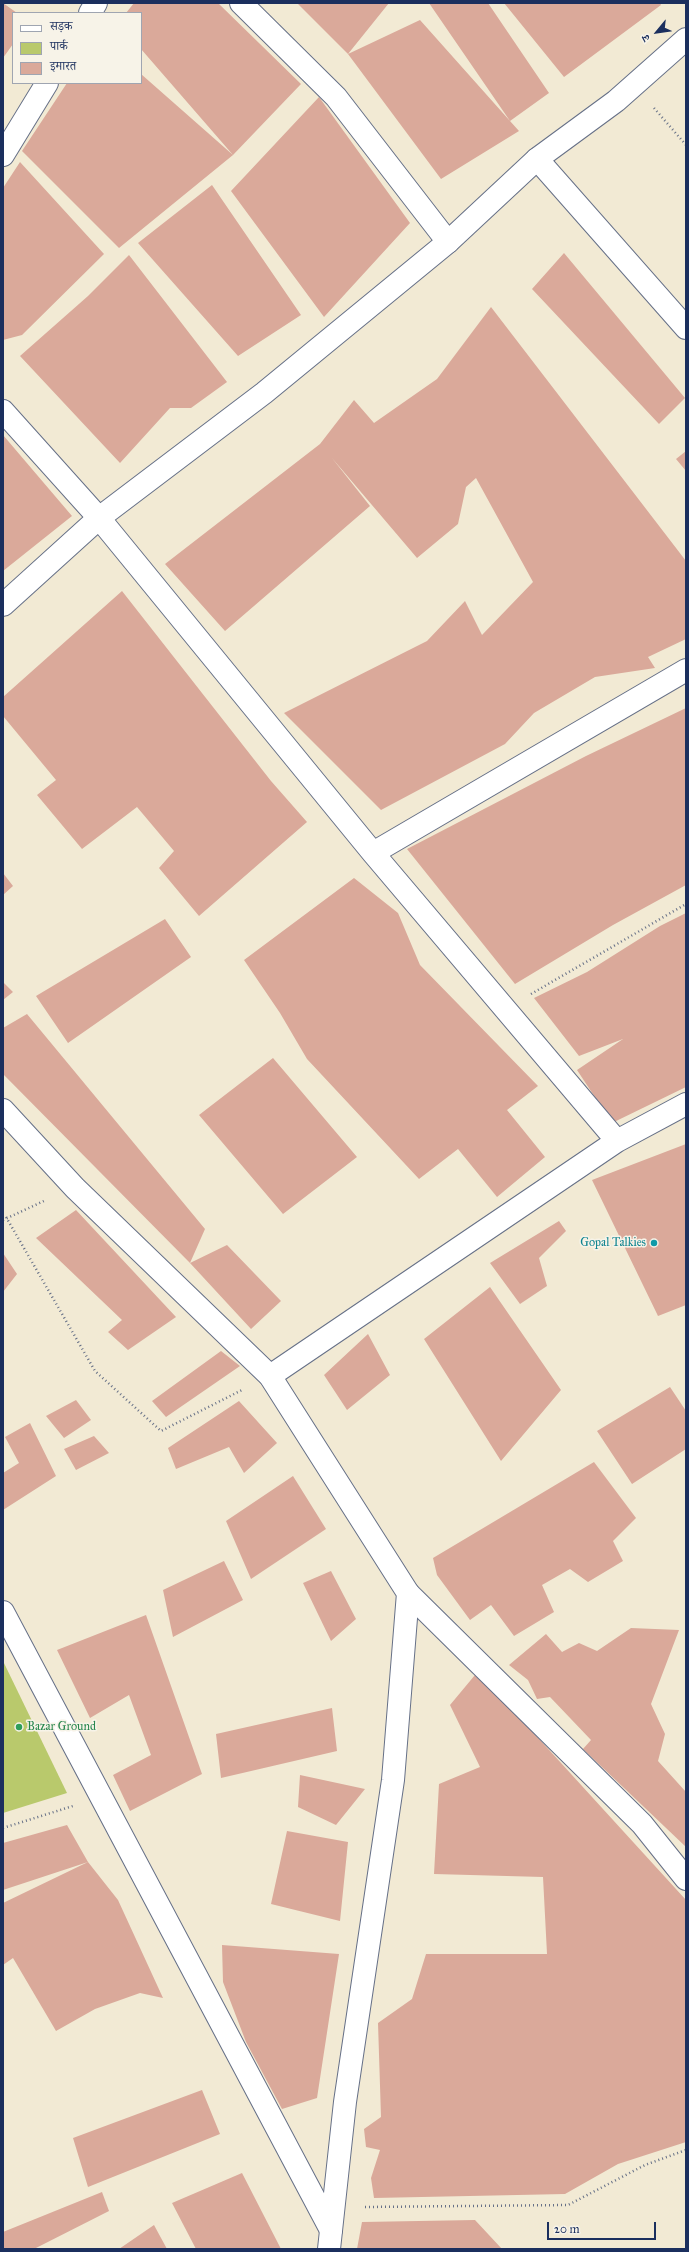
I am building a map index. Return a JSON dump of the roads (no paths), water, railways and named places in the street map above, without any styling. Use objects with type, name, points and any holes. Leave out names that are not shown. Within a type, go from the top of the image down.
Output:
[{"type":"street","points":[[91,12],[96,3]]},
{"type":"street","points":[[241,3],[336,97],[448,242]]},
{"type":"street","points":[[3,605],[99,518],[264,393],[448,242],[537,159],[634,85],[686,39]]},
{"type":"street","points":[[3,156],[46,84]]},
{"type":"street","points":[[537,159],[686,328]]},
{"type":"street","points":[[3,410],[99,518],[373,853],[617,1141]]},
{"type":"street","points":[[373,853],[686,670]]},
{"type":"street","points":[[270,1376],[617,1141],[686,1104]]},
{"type":"street","points":[[3,1110],[75,1188],[270,1376],[408,1593],[642,1824],[686,1879]]},
{"type":"street","points":[[330,2239],[345,2102],[393,1780],[408,1593]]},
{"type":"street","points":[[3,1612],[102,1797],[273,2124],[330,2239]]},
{"type":"place","name":"Gopal Talkies","points":[[654,1243]]},
{"type":"place","name":"Bazar Ground","points":[[19,1727]]}]
